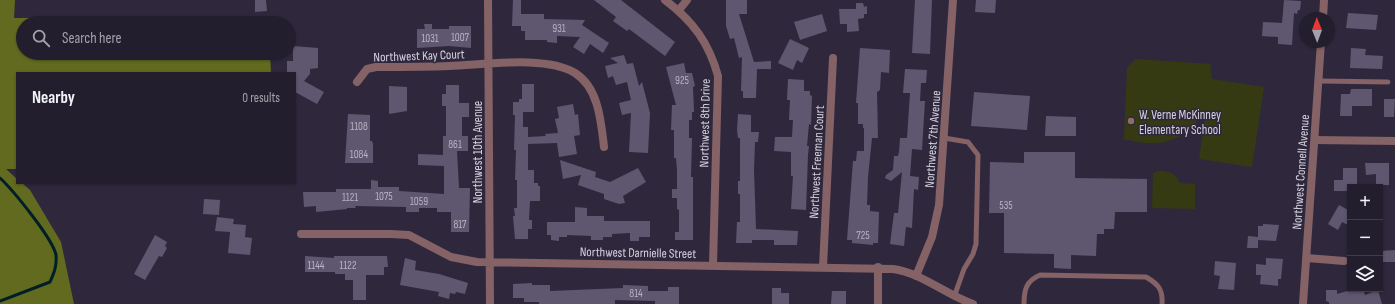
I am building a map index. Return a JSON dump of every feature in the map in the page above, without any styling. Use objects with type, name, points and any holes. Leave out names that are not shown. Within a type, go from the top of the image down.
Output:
[{"type":"street","name":"Northwest 10th Avenue","points":[[488,0],[490,304]]},
{"type":"street","name":"Northwest 8th Drive","points":[[665,0],[679,10],[704,40],[713,56],[718,76],[713,265]]},
{"type":"street","points":[[679,10],[687,0]]},
{"type":"street","name":"Northwest 7th Avenue","points":[[916,276],[932,237],[938,216],[953,0]]},
{"type":"street","points":[[1323,12],[1324,0]]},
{"type":"street","name":"Northwest Connell Avenue","points":[[1303,304],[1321,48]]},
{"type":"street","name":"Northwest Freeman Court","points":[[823,267],[833,58]]},
{"type":"street","name":"Northwest Kay Court","points":[[357,82],[367,69],[376,67],[449,66],[489,63],[546,64],[559,66],[576,74],[589,88],[597,103],[604,147]]},
{"type":"street","points":[[1315,140],[1395,141]]},
{"type":"street","name":"Northwest Darnielle Street","points":[[301,234],[409,235],[459,259],[489,262],[878,268],[903,270],[954,297],[973,304]]},
{"type":"street","points":[[1307,258],[1344,261]]},
{"type":"street","points":[[878,268],[878,304]]},
{"type":"lane","points":[[1319,81],[1388,82]]},
{"type":"lane","points":[[944,138],[968,142],[978,154],[976,244],[974,254],[964,269],[954,297]]},
{"type":"lane","points":[[1024,304],[1027,284],[1032,278],[1048,275],[1146,277],[1160,287],[1163,292],[1162,304]]},
{"type":"green space","points":[[0,0],[15,0],[14,18],[16,18],[16,60],[270,60],[271,72],[16,72],[16,169],[6,169],[16,178],[16,184],[23,184],[30,190],[61,242],[74,304],[0,304]]},
{"type":"green space","points":[[1136,59],[1210,64],[1212,79],[1264,87],[1252,167],[1199,159],[1206,110],[1198,121],[1189,129],[1180,136],[1171,140],[1160,143],[1149,143],[1124,139],[1127,68]]},
{"type":"green space","points":[[1158,171],[1172,173],[1180,183],[1195,184],[1195,209],[1152,208],[1153,173]]},
{"type":"building","points":[[255,0],[266,0],[267,11],[255,12]]},
{"type":"building","points":[[513,0],[521,0],[521,14],[544,14],[544,19],[585,20],[582,25],[609,43],[603,53],[590,44],[584,54],[573,47],[580,37],[557,36],[557,43],[547,42],[547,40],[525,40],[525,31],[521,31],[521,26],[512,26]]},
{"type":"building","points":[[594,0],[621,0],[675,42],[665,56],[629,29],[627,31],[613,21],[616,17]]},
{"type":"building","points":[[726,0],[747,0],[747,14],[739,14],[754,62],[771,61],[771,69],[757,69],[756,98],[743,98],[743,91],[741,91],[742,57],[739,58],[734,38],[730,39],[726,26]]},
{"type":"building","points":[[915,0],[932,0],[930,54],[912,53]]},
{"type":"building","points":[[976,0],[996,0],[995,13],[975,12]]},
{"type":"building","points":[[1284,0],[1301,1],[1300,10],[1298,10],[1297,14],[1294,13],[1292,45],[1278,44],[1278,37],[1262,36],[1263,22],[1282,23]]},
{"type":"building","points":[[856,3],[863,3],[864,7],[867,6],[867,14],[864,14],[864,18],[858,19],[859,31],[847,32],[847,24],[840,24],[839,9],[856,9]]},
{"type":"building","points":[[1348,13],[1378,15],[1376,30],[1346,28]]},
{"type":"building","points":[[822,14],[827,31],[800,40],[794,22]]},
{"type":"building","points":[[424,24],[432,24],[432,29],[449,29],[449,26],[471,26],[471,48],[449,46],[417,48],[417,29],[425,29]]},
{"type":"building","points":[[790,39],[809,48],[802,63],[797,60],[793,70],[778,63]]},
{"type":"building","points":[[296,46],[318,48],[318,68],[310,69],[310,74],[304,81],[324,92],[317,104],[296,93],[296,72],[287,72],[287,61],[296,60]]},
{"type":"building","points":[[860,48],[890,50],[889,73],[881,72],[880,90],[877,92],[878,138],[872,138],[868,177],[867,205],[870,205],[870,211],[879,212],[878,243],[873,243],[873,245],[852,243],[852,240],[847,240],[853,161],[856,161],[857,151],[864,151],[864,128],[863,124],[858,124],[858,103],[856,103]]},
{"type":"building","points":[[1351,48],[1366,49],[1365,55],[1383,56],[1382,69],[1350,68]]},
{"type":"building","points":[[624,55],[627,64],[633,63],[639,86],[642,82],[650,113],[648,153],[629,152],[631,113],[622,115],[619,103],[631,100],[627,82],[616,85],[613,76],[608,78],[605,66],[618,63],[610,58]]},
{"type":"building","points":[[684,63],[686,73],[692,73],[695,86],[693,87],[694,112],[692,112],[692,120],[689,120],[689,138],[692,138],[691,177],[693,177],[693,240],[675,240],[675,232],[679,232],[679,210],[677,209],[677,198],[672,198],[672,189],[677,189],[677,170],[676,158],[674,158],[674,130],[671,130],[672,105],[676,105],[666,67]]},
{"type":"building","points":[[905,69],[927,70],[926,83],[921,83],[920,101],[925,101],[922,150],[912,149],[910,176],[919,177],[918,190],[914,189],[912,228],[906,227],[904,246],[890,244],[894,213],[898,213],[902,172],[891,181],[885,178],[886,175],[893,170],[894,156],[898,156],[899,152],[900,138],[907,138],[910,93],[903,93]]},
{"type":"building","points":[[788,79],[804,80],[804,91],[810,91],[810,95],[812,96],[811,125],[809,124],[807,146],[809,146],[806,210],[791,209],[793,176],[791,176],[791,152],[774,151],[775,137],[792,137],[793,120],[789,120],[790,100],[787,100]]},
{"type":"building","points":[[522,84],[534,84],[534,112],[523,112],[523,127],[528,127],[528,137],[546,136],[545,134],[558,133],[555,119],[559,118],[557,107],[573,104],[575,115],[578,114],[580,135],[574,136],[577,154],[559,157],[557,143],[528,144],[528,170],[534,170],[534,183],[538,183],[538,186],[540,186],[540,201],[530,201],[529,220],[532,220],[532,229],[528,229],[528,239],[515,239],[513,216],[515,216],[514,208],[517,208],[517,180],[515,180],[516,150],[514,150],[515,115],[513,115],[513,102],[519,102],[519,99],[522,99]]},
{"type":"building","points":[[446,85],[459,85],[459,103],[469,103],[469,117],[462,117],[462,136],[468,136],[468,151],[457,151],[459,188],[470,188],[469,232],[451,232],[451,212],[437,212],[437,208],[419,208],[419,212],[406,212],[406,207],[355,206],[356,208],[316,212],[316,206],[304,207],[303,192],[336,192],[336,189],[371,189],[371,180],[378,181],[378,187],[399,187],[399,191],[444,194],[444,166],[418,165],[418,154],[443,155],[443,136],[446,136],[446,106],[442,106],[442,94],[446,94]]},
{"type":"building","points":[[389,86],[407,87],[407,111],[389,114]]},
{"type":"building","points":[[1351,89],[1372,89],[1372,106],[1352,106],[1352,116],[1340,116],[1341,94],[1350,94]]},
{"type":"building","points":[[974,92],[1030,96],[1027,130],[971,126]]},
{"type":"building","points":[[1384,99],[1395,99],[1394,117],[1384,117]]},
{"type":"building","points":[[348,114],[370,115],[370,141],[372,141],[373,144],[373,163],[345,163]]},
{"type":"building","points":[[738,114],[751,115],[751,132],[759,132],[758,142],[755,142],[754,170],[756,229],[798,231],[797,245],[774,245],[774,240],[752,240],[752,243],[736,243],[737,222],[740,222],[740,194],[738,194],[738,181],[740,181],[740,138],[738,138],[737,130]]},
{"type":"building","points":[[1046,116],[1076,117],[1076,136],[1045,136]]},
{"type":"building","points":[[1024,152],[1075,152],[1075,178],[1147,179],[1147,212],[1115,212],[1114,229],[1104,229],[1104,234],[1097,234],[1096,256],[1071,255],[1071,269],[1054,268],[1054,254],[1004,253],[1004,213],[989,213],[990,162],[1024,163]]},
{"type":"building","points":[[560,160],[596,172],[595,177],[610,182],[638,168],[646,182],[623,196],[625,203],[619,204],[604,199],[604,194],[578,185],[581,175],[563,179]]},
{"type":"building","points":[[1365,163],[1389,163],[1389,185],[1376,184],[1376,174],[1366,175]]},
{"type":"building","points":[[1343,168],[1357,168],[1357,184],[1347,184],[1347,191],[1334,191],[1334,180],[1343,180]]},
{"type":"building","points":[[204,199],[220,200],[219,215],[203,214]]},
{"type":"building","points":[[1339,205],[1347,209],[1347,224],[1342,222],[1338,230],[1328,224]]},
{"type":"building","points":[[575,207],[587,208],[587,216],[604,216],[604,221],[650,221],[650,237],[639,237],[639,241],[630,241],[630,233],[612,234],[612,237],[603,237],[603,240],[591,240],[591,236],[567,235],[567,237],[559,237],[559,241],[551,240],[551,235],[547,235],[547,222],[575,222]]},
{"type":"building","points":[[217,217],[234,219],[233,224],[246,225],[245,237],[252,238],[250,255],[228,253],[230,232],[215,231]]},
{"type":"building","points":[[1263,224],[1279,225],[1276,241],[1258,240],[1258,248],[1247,248],[1248,236],[1258,237],[1258,226],[1263,226]]},
{"type":"building","points":[[155,235],[167,242],[165,246],[167,248],[162,257],[159,256],[145,280],[134,274]]},
{"type":"building","points":[[1395,250],[1395,262],[1383,262],[1383,251]]},
{"type":"building","points":[[305,256],[334,258],[334,256],[387,256],[388,267],[384,267],[384,275],[366,275],[366,300],[353,300],[353,280],[345,280],[345,274],[335,274],[335,272],[305,272]]},
{"type":"building","points":[[405,258],[416,261],[415,270],[439,274],[468,283],[465,294],[456,292],[455,294],[450,293],[449,299],[438,296],[439,292],[400,285]]},
{"type":"building","points":[[1266,258],[1283,259],[1281,279],[1278,279],[1278,286],[1260,284],[1261,275],[1256,275],[1256,264],[1266,265]]},
{"type":"building","points":[[1215,261],[1236,263],[1234,290],[1218,289],[1220,276],[1214,275]]},
{"type":"building","points":[[532,283],[532,285],[550,285],[550,291],[623,288],[623,285],[648,286],[648,291],[668,291],[668,287],[679,287],[679,304],[655,304],[655,301],[615,300],[615,304],[539,304],[539,302],[524,302],[524,298],[513,298],[513,284]]},
{"type":"building","points":[[772,288],[781,288],[781,293],[789,293],[789,304],[772,304]]},
{"type":"building","points":[[1326,290],[1337,290],[1337,294],[1347,291],[1364,292],[1365,295],[1373,292],[1379,292],[1382,304],[1329,304],[1329,302],[1326,301]]},
{"type":"building","points":[[832,291],[846,291],[846,304],[831,304]]},
{"type":"waterway","points":[[0,178],[23,203],[48,238],[56,255],[55,269],[50,282],[0,301]]},
{"type":"place","name":"W. Verne McKinney Elementary School","points":[[1131,121]]}]
